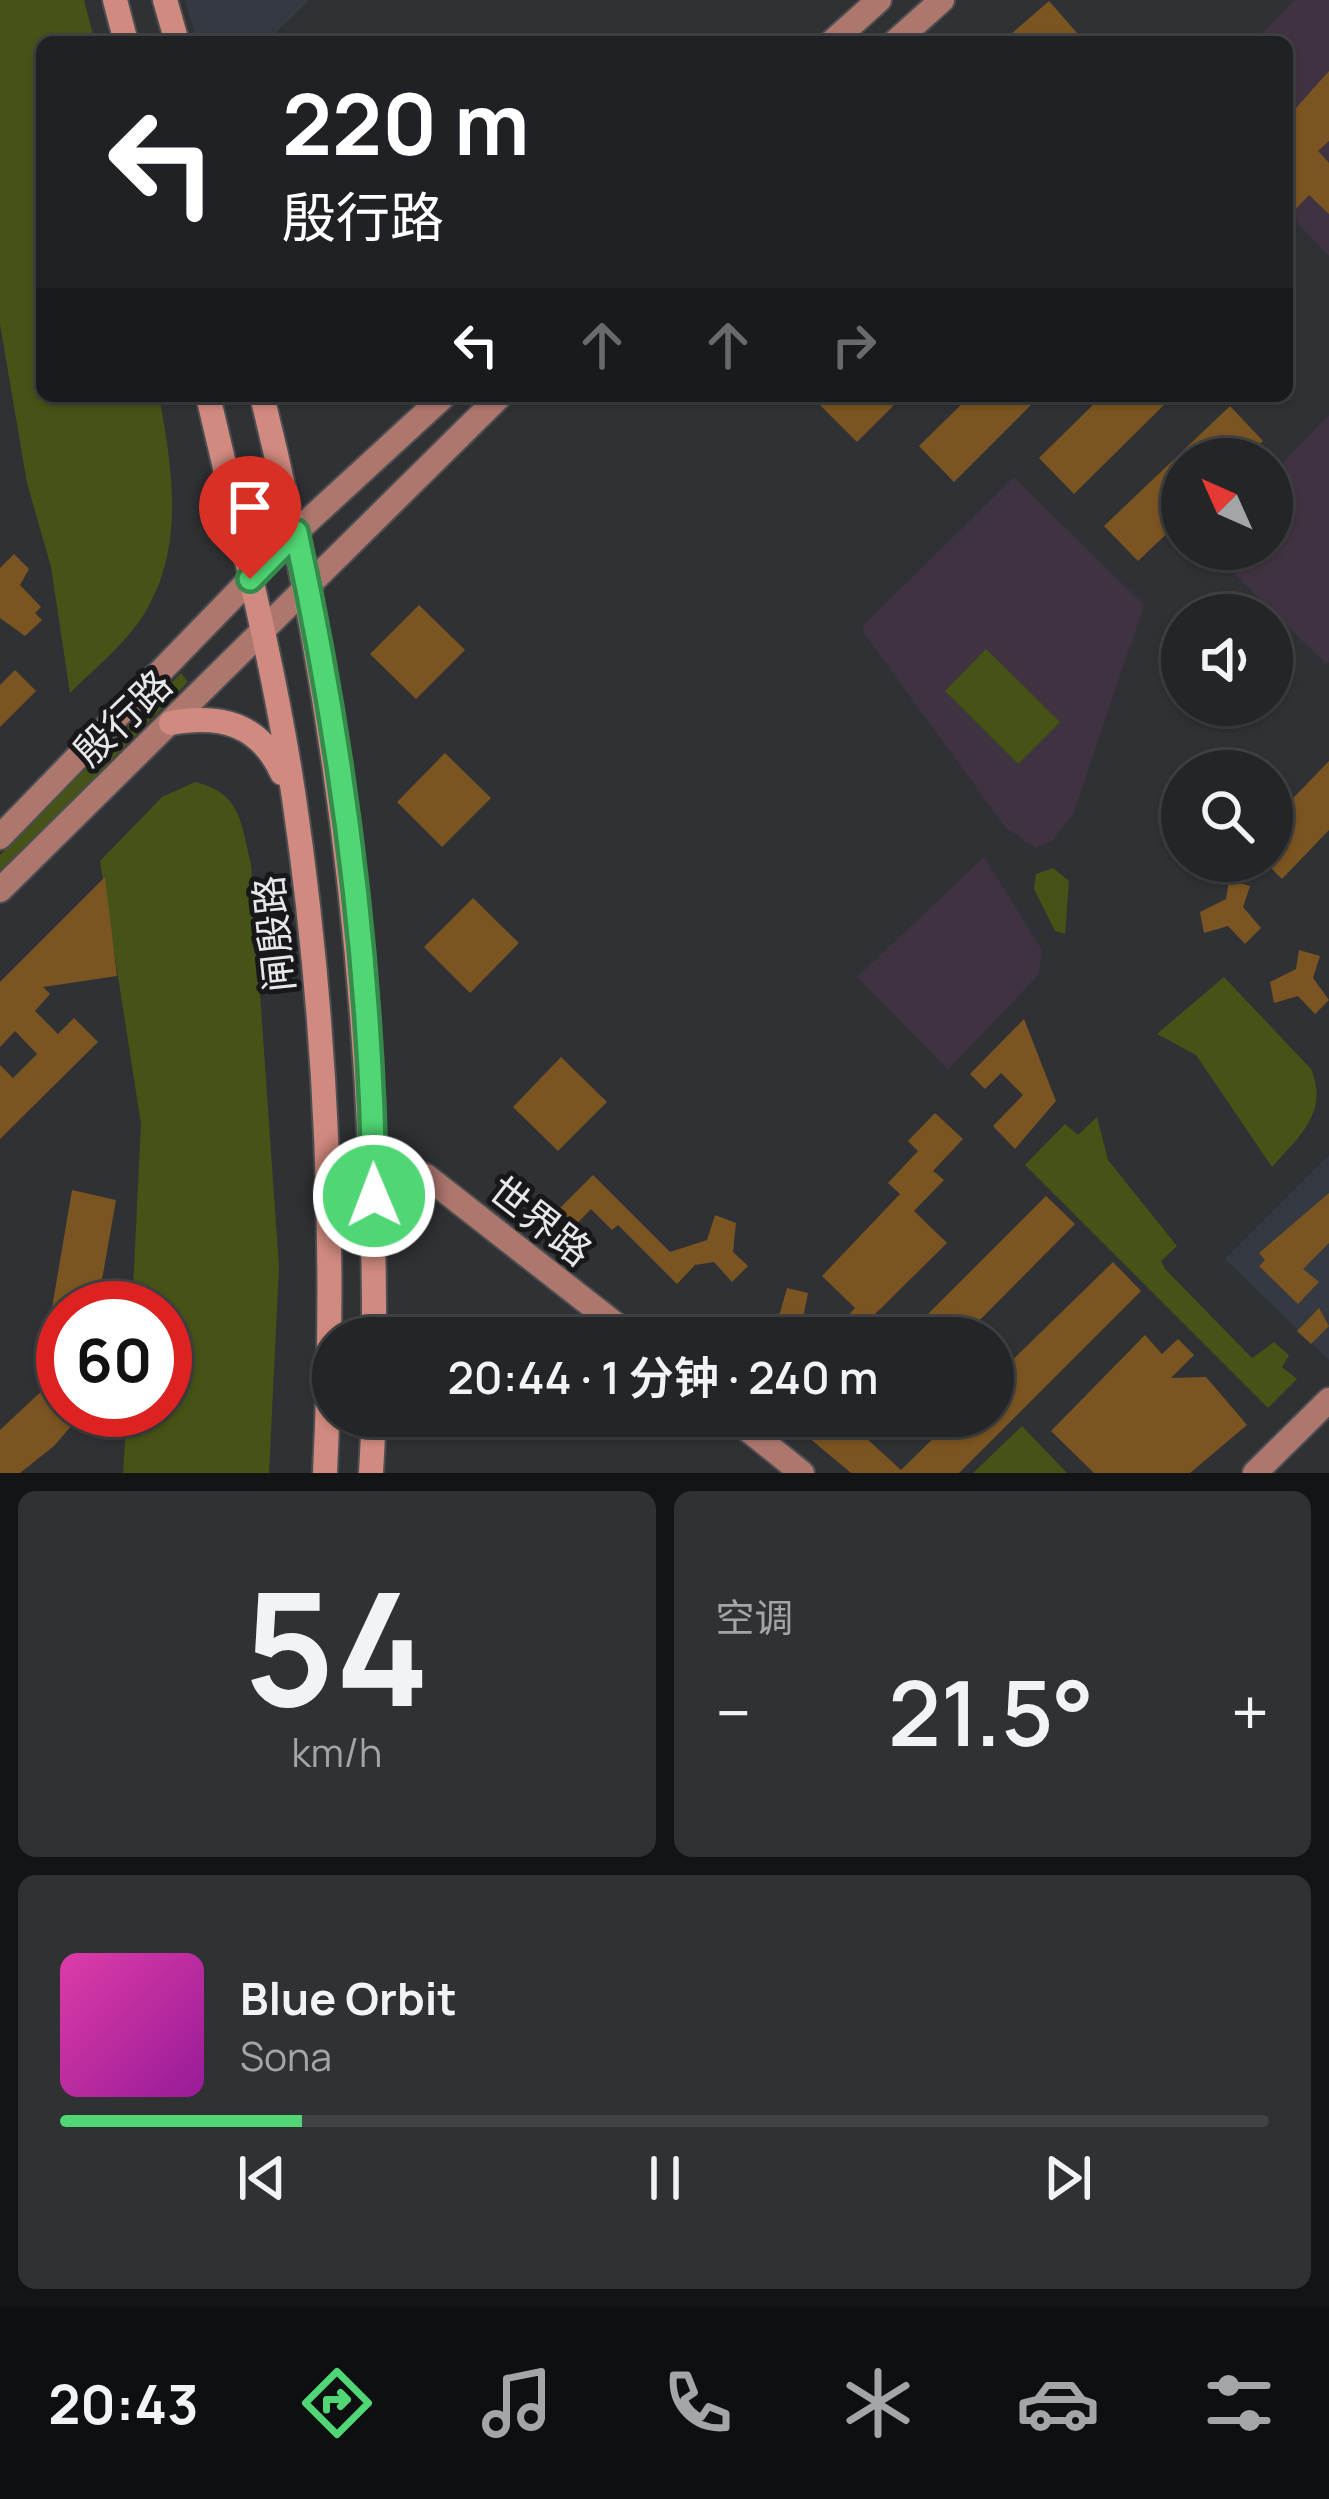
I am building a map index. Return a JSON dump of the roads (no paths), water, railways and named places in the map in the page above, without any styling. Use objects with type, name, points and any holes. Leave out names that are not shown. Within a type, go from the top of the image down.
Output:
[{"type":"main road","points":[[116,0],[125,36]]},
{"type":"main road","points":[[165,0],[175,36]]},
{"type":"main road","points":[[839,36],[878,0]]},
{"type":"main road","points":[[902,36],[942,0]]},
{"type":"main road","name":"闸殷路","points":[[209,402],[294,796],[329,1162],[325,1473]]},
{"type":"main road","points":[[264,402],[296,532],[352,868],[373,1160],[374,1317]]},
{"type":"main road","name":"殷行路","points":[[0,837],[296,532],[437,402]]},
{"type":"main road","name":"殷行路","points":[[0,890],[494,402]]},
{"type":"main road","points":[[171,723],[206,716],[250,730],[277,761],[294,796]]},
{"type":"main road","name":"世界路","points":[[329,1162],[373,1160],[426,1176],[606,1317]]},
{"type":"main road","points":[[1256,1473],[1329,1400]]},
{"type":"main road","points":[[371,1473],[373,1437]]},
{"type":"main road","points":[[757,1437],[802,1473]]}]
